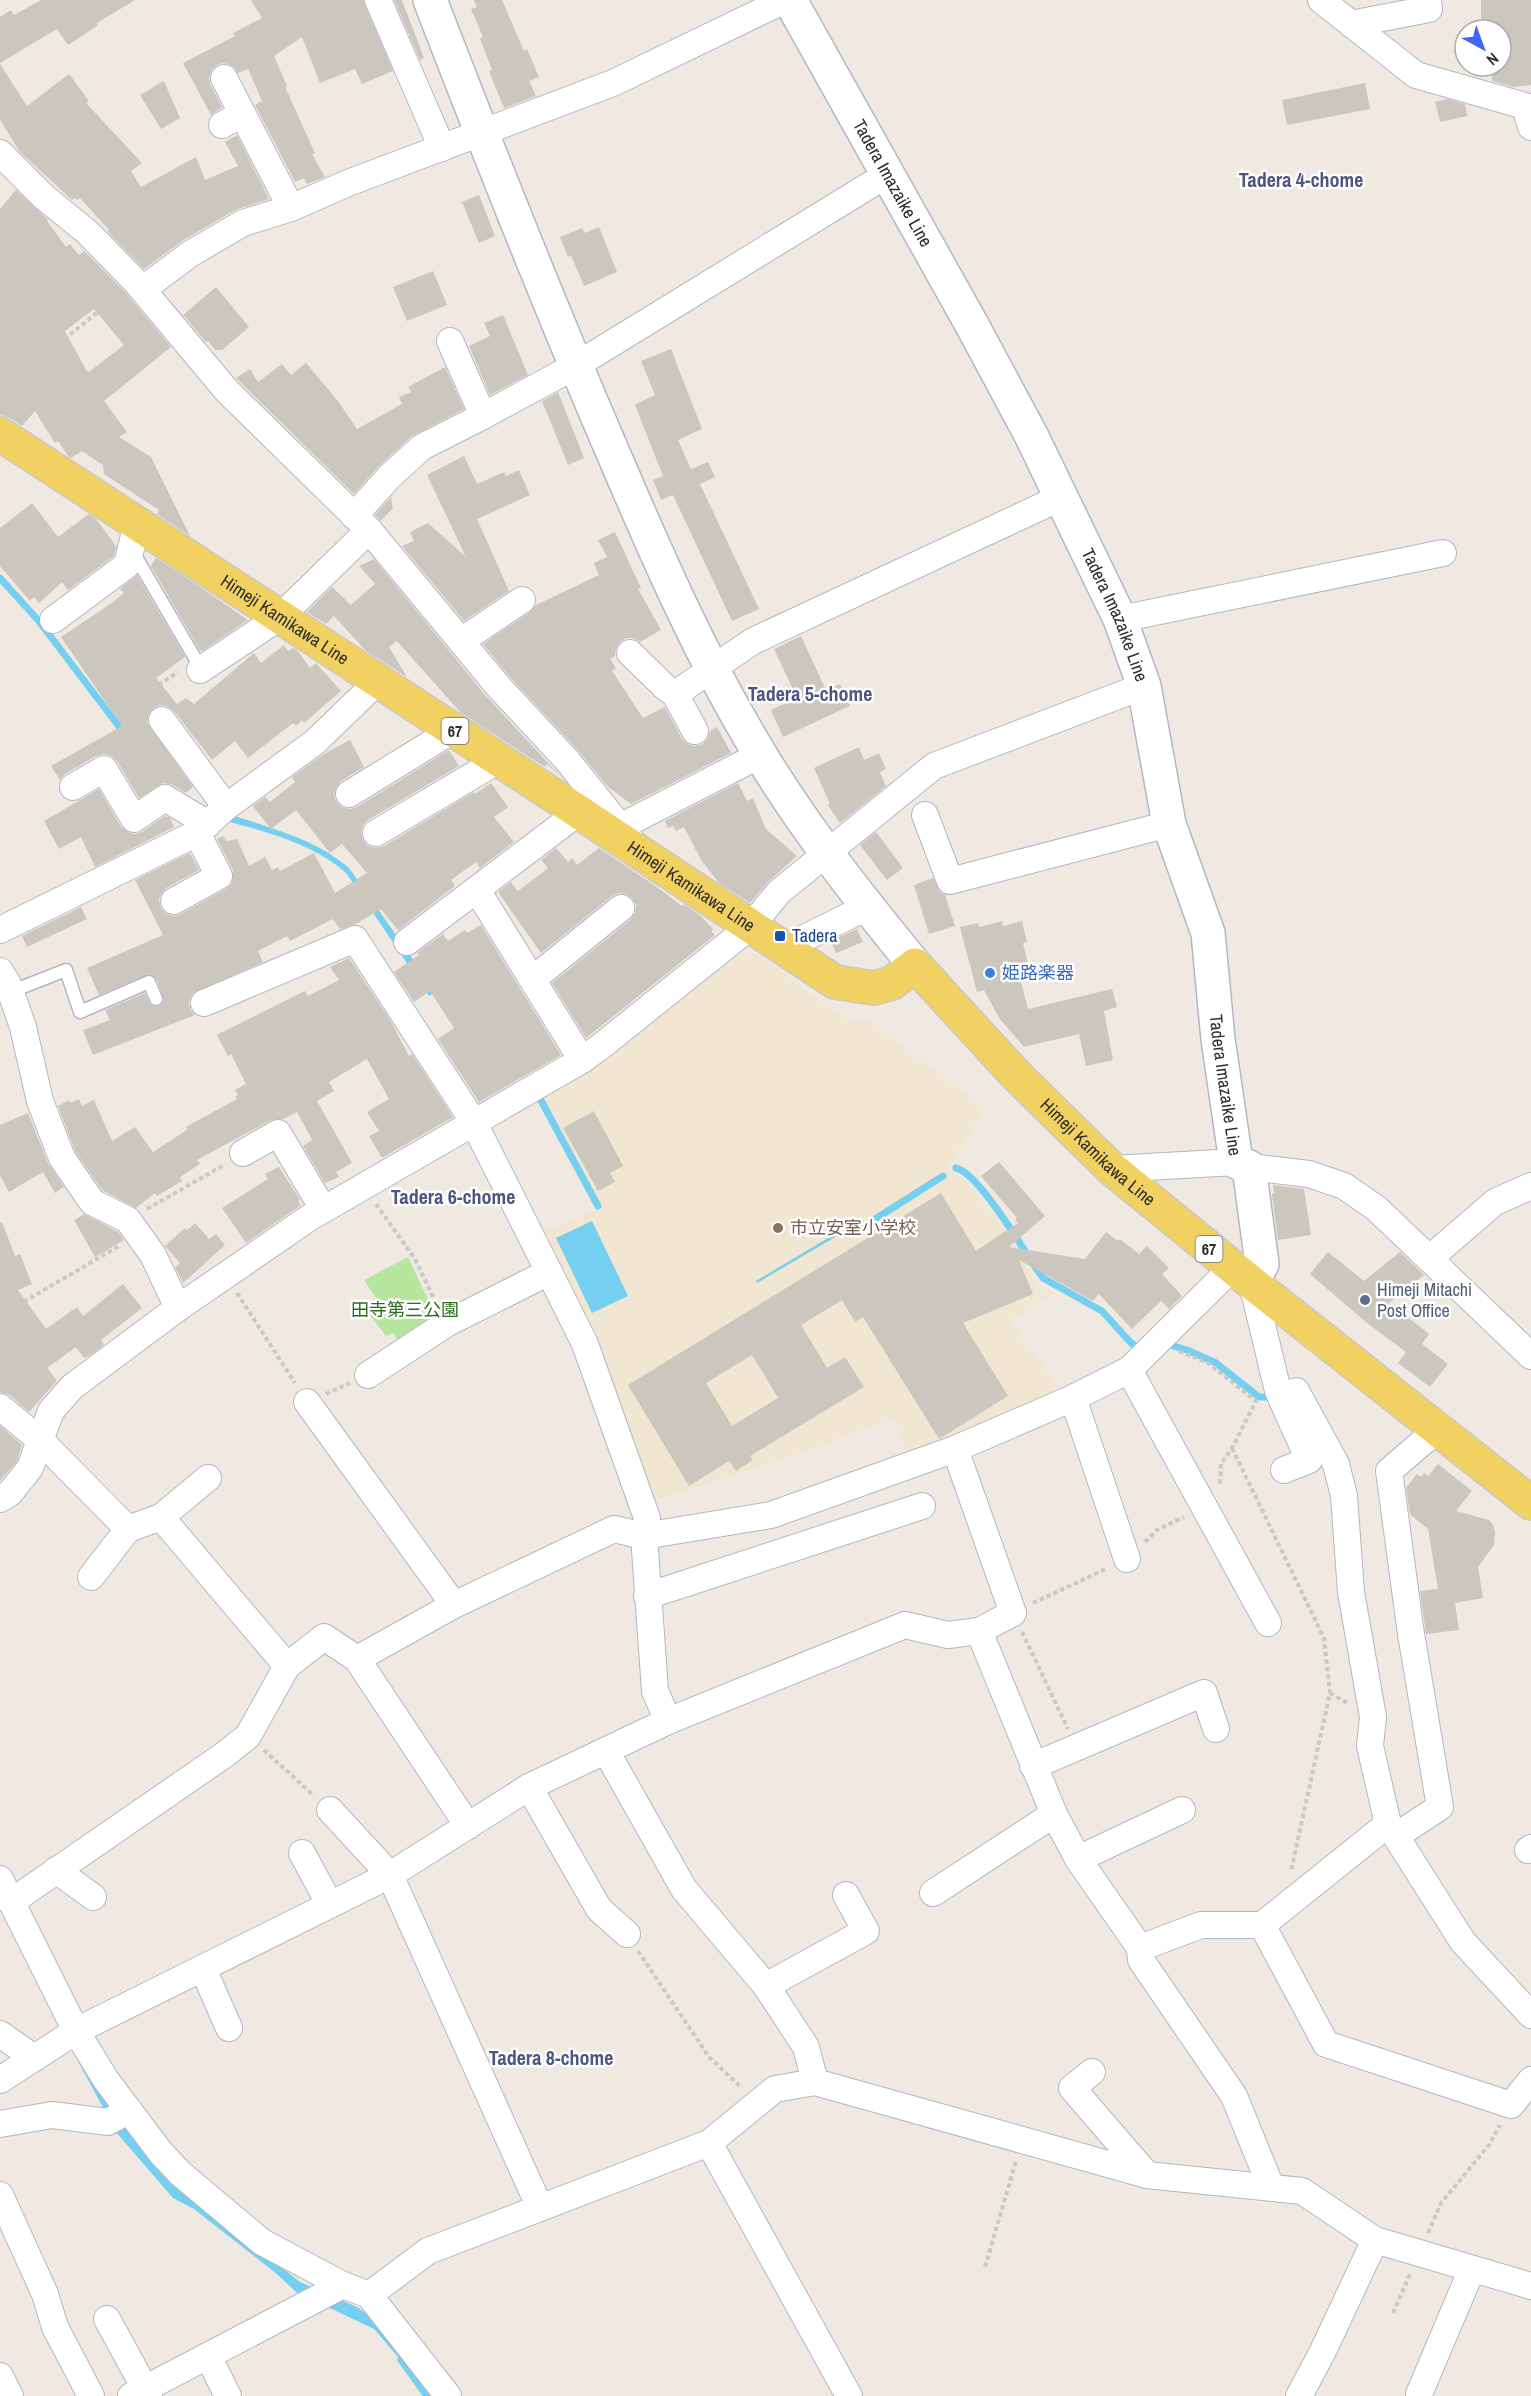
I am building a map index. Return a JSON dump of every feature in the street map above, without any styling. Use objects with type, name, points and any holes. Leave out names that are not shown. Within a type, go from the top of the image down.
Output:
[{"type":"main road","points":[[430,0],[575,366],[675,597],[711,669],[760,755],[827,853],[867,907],[915,965]]},
{"type":"main road","name":"Tadera Imazaike Line","points":[[790,0],[972,325],[1062,496],[1120,619],[1144,686],[1169,824],[1208,933],[1218,1039],[1262,1264],[1242,1276]]},
{"type":"main road","name":"Himeji Kamikawa Line","points":[[0,434],[134,536],[280,616],[499,760],[586,802],[629,839],[751,926],[835,982],[874,988],[892,983],[915,965],[1017,1076],[1112,1169],[1242,1276],[1531,1503]]},
{"type":"street","points":[[378,0],[442,148]]},
{"type":"street","points":[[140,285],[243,223],[291,208],[348,183],[613,83],[785,0]]},
{"type":"street","points":[[1321,0],[1416,75],[1524,106],[1531,127]]},
{"type":"street","points":[[1351,24],[1430,9],[1428,0]]},
{"type":"street","points":[[224,78],[232,120],[291,208]]},
{"type":"street","points":[[3,160],[87,232],[140,285],[227,391],[362,523],[498,686],[566,759],[586,802],[477,890],[407,942]]},
{"type":"street","points":[[198,665],[280,616],[362,523],[390,477],[422,447],[575,366],[888,174]]},
{"type":"street","points":[[450,341],[483,416]]},
{"type":"street","points":[[675,694],[753,641],[1062,496]]},
{"type":"street","points":[[53,620],[127,565],[134,536]]},
{"type":"street","points":[[1120,619],[1443,553]]},
{"type":"street","points":[[461,641],[522,600]]},
{"type":"street","points":[[630,653],[675,694],[695,731]]},
{"type":"street","points":[[0,930],[210,821],[315,742],[378,681]]},
{"type":"street","points":[[0,1500],[10,1493],[30,1467],[51,1411],[72,1387],[178,1308],[323,1209],[582,1060],[751,926],[779,892],[934,766],[1144,686]]},
{"type":"street","points":[[162,720],[210,821],[219,876],[174,901]]},
{"type":"street","points":[[350,794],[453,730]]},
{"type":"street","points":[[629,839],[760,755]]},
{"type":"street","points":[[376,833],[499,760]]},
{"type":"street","points":[[73,787],[104,769],[134,819],[165,798],[210,821]]},
{"type":"street","points":[[925,815],[950,881],[1169,824]]},
{"type":"street","points":[[477,890],[582,1060]]},
{"type":"street","points":[[784,948],[867,907]]},
{"type":"street","points":[[533,979],[621,908]]},
{"type":"street","points":[[204,1003],[355,939],[473,1121],[585,1344],[647,1518],[644,1536],[655,1691],[668,1721]]},
{"type":"street","points":[[4,984],[23,1027],[40,1101],[62,1158],[92,1202],[133,1228],[153,1256],[178,1308]]},
{"type":"street","points":[[243,1153],[278,1133],[323,1209]]},
{"type":"street","points":[[1112,1169],[1242,1165],[1309,1174],[1344,1186],[1376,1208],[1430,1257],[1531,1356]]},
{"type":"street","points":[[1430,1257],[1495,1202],[1531,1186]]},
{"type":"street","points":[[368,1376],[446,1324],[549,1272]]},
{"type":"street","points":[[357,1659],[454,1605],[614,1528],[644,1536],[771,1515],[955,1449],[1073,1398],[1129,1370],[1155,1344],[1242,1276],[1278,1391],[1309,1460],[1284,1470]]},
{"type":"street","points":[[1129,1370],[1268,1623]]},
{"type":"street","points":[[1296,1391],[1336,1464],[1344,1496],[1352,1592],[1373,1717],[1370,1746],[1392,1830],[1463,1942],[1531,2015]]},
{"type":"street","points":[[1073,1398],[1127,1559]]},
{"type":"street","points":[[307,1402],[454,1605]]},
{"type":"street","points":[[0,1407],[40,1440],[128,1529]]},
{"type":"street","points":[[1140,1948],[1201,1925],[1262,1925],[1392,1830],[1440,1807],[1411,1634],[1389,1470],[1438,1429]]},
{"type":"street","points":[[0,2080],[70,2035],[390,1875],[529,1786],[668,1721],[905,1625],[948,1635],[979,1631],[1013,1613],[955,1449]]},
{"type":"street","points":[[91,1577],[128,1529],[161,1517],[208,1478]]},
{"type":"street","points":[[647,1596],[753,1574],[861,1538],[922,1506]]},
{"type":"street","points":[[161,1517],[286,1666]]},
{"type":"street","points":[[979,1631],[1054,1814],[1078,1859],[1140,1948],[1141,1960],[1234,2096],[1271,2187]]},
{"type":"street","points":[[448,2396],[369,2295],[343,2285],[262,2242],[181,2174],[119,2116],[106,2080],[70,2035],[3,1885],[56,1870],[224,1755],[248,1736],[286,1666],[324,1638],[357,1659],[468,1826]]},
{"type":"street","points":[[1033,1766],[1204,1693],[1216,1729]]},
{"type":"street","points":[[606,1751],[684,1890],[766,1986],[806,2047],[815,2082]]},
{"type":"street","points":[[529,1786],[590,1915],[627,1934]]},
{"type":"street","points":[[330,1810],[390,1875],[540,2208]]},
{"type":"street","points":[[1078,1859],[1182,1810]]},
{"type":"street","points":[[933,1893],[1054,1814]]},
{"type":"street","points":[[302,1853],[330,1905]]},
{"type":"street","points":[[56,1870],[93,1897]]},
{"type":"street","points":[[766,1986],[866,1931],[846,1895]]},
{"type":"street","points":[[1262,1925],[1326,2044],[1511,2106],[1531,2080]]},
{"type":"street","points":[[203,1969],[229,2028]]},
{"type":"street","points":[[0,2034],[34,2058]]},
{"type":"street","points":[[1092,2072],[1072,2088],[1148,2175]]},
{"type":"street","points":[[369,2295],[428,2250],[709,2143],[775,2089],[815,2082],[1148,2175],[1302,2191],[1375,2240],[1531,2286]]},
{"type":"street","points":[[0,2124],[52,2115],[119,2116]]},
{"type":"street","points":[[709,2143],[849,2396]]},
{"type":"street","points":[[0,2194],[45,2294],[55,2327],[91,2396]]},
{"type":"street","points":[[1299,2396],[1323,2351],[1375,2240]]},
{"type":"street","points":[[1420,2395],[1472,2269]]},
{"type":"street","points":[[107,2319],[142,2394],[208,2356],[343,2285]]},
{"type":"street","points":[[208,2356],[228,2396]]},
{"type":"street","points":[[0,2376],[10,2396]]},
{"type":"lane","points":[[134,536],[198,665]]},
{"type":"lane","points":[[4,984],[66,970],[80,1012],[149,982],[156,999]]},
{"type":"path","points":[[0,391],[140,285]]},
{"type":"path","points":[[162,720],[142,696],[198,665]]},
{"type":"path","points":[[586,802],[695,731]]},
{"type":"path","points":[[247,1074],[278,1133]]},
{"type":"path","points":[[0,1288],[20,1304],[243,1153]]},
{"type":"path","points":[[363,1186],[415,1259],[446,1324]]},
{"type":"path","points":[[226,1275],[307,1402],[368,1376]]},
{"type":"path","points":[[1076,1748],[1013,1613],[1127,1559],[1157,1530],[1205,1506],[1220,1490],[1221,1464],[1232,1448],[1256,1401],[1208,1363],[1155,1344]]},
{"type":"path","points":[[1232,1448],[1324,1638],[1330,1693],[1283,1908]]},
{"type":"path","points":[[248,1736],[330,1810]]},
{"type":"path","points":[[627,1934],[709,2057],[758,2103]]},
{"type":"path","points":[[1393,2313],[1441,2202],[1489,2145],[1511,2106]]},
{"type":"path","points":[[985,2266],[1022,2139]]},
{"type":"shaded area","name":"市立安室小学校","points":[[733,952],[761,955],[809,993],[850,1021],[870,1022],[986,1108],[947,1168],[965,1181],[1000,1223],[1022,1257],[1036,1285],[1053,1293],[1011,1321],[1063,1393],[908,1456],[894,1418],[807,1451],[654,1501],[636,1445],[542,1233],[601,1207],[541,1092]]},
{"type":"green space","name":"田寺第三公園","points":[[408,1257],[439,1323],[402,1346],[393,1333],[386,1336],[367,1311],[380,1304],[364,1280]]},
{"type":"water","points":[[232,815],[308,842],[323,849],[349,868],[436,992],[429,996],[347,874],[320,855],[290,840],[226,821]]},
{"type":"water","points":[[877,1216],[878,1219],[847,1238],[837,1236],[757,1283],[756,1281],[838,1232],[847,1235]]},
{"type":"water","points":[[592,1221],[628,1296],[592,1313],[556,1238]]},
{"type":"water","points":[[70,2046],[170,2183],[194,2198],[300,2282],[357,2307],[373,2318],[436,2396],[428,2396],[416,2378],[374,2329],[296,2292],[277,2274],[194,2209],[173,2198],[116,2132]]},
{"type":"building","points":[[41,0],[135,0],[97,23],[98,25],[68,45],[57,29],[0,63],[0,17],[11,10],[14,15]]},
{"type":"building","points":[[251,0],[363,0],[393,71],[362,84],[355,69],[320,83],[302,37],[274,56],[287,86],[285,87],[315,153],[312,154],[325,177],[307,184],[304,178],[295,182],[255,105],[262,101],[248,69],[238,73],[233,66],[224,63],[212,69],[209,77],[210,84],[222,107],[211,115],[183,63],[235,36],[233,33],[262,18]]},
{"type":"building","points":[[394,0],[402,0],[424,58],[420,60]]},
{"type":"building","points":[[474,0],[502,0],[524,51],[527,49],[539,77],[529,81],[536,96],[504,108],[489,71],[492,70],[480,39],[483,37],[471,9],[477,7]]},
{"type":"building","points":[[1481,0],[1531,0],[1531,85],[1513,87],[1492,81],[1492,78],[1513,78],[1513,18],[1481,18]]},
{"type":"building","points":[[0,64],[27,106],[69,74],[89,101],[86,103],[142,163],[131,171],[141,187],[196,157],[205,180],[238,166],[225,142],[237,135],[269,199],[235,210],[182,241],[144,269],[108,232],[109,230],[80,198],[72,200],[20,152],[0,120]]},
{"type":"building","points":[[164,81],[180,118],[161,129],[140,95]]},
{"type":"building","points":[[1365,83],[1370,109],[1287,125],[1282,100]]},
{"type":"building","points":[[1447,99],[1465,104],[1467,116],[1440,122],[1435,102]]},
{"type":"building","points":[[16,190],[48,220],[66,247],[70,244],[79,255],[84,251],[125,292],[171,347],[104,401],[127,432],[119,437],[151,457],[190,536],[157,514],[159,510],[104,474],[103,465],[82,451],[71,458],[68,456],[58,441],[55,443],[35,411],[22,426],[0,415],[0,209]],"holes":[[[94,309],[124,345],[89,372],[65,331]]]},
{"type":"building","points":[[479,195],[495,236],[479,243],[462,202]]},
{"type":"building","points":[[599,227],[617,272],[584,286],[571,255],[568,257],[560,237],[582,228],[585,233]]},
{"type":"building","points":[[433,271],[447,305],[407,321],[393,287]]},
{"type":"building","points":[[216,287],[249,327],[222,350],[215,350],[183,315]]},
{"type":"building","points":[[503,315],[528,375],[490,395],[469,346],[490,336],[484,323]]},
{"type":"building","points":[[671,349],[702,429],[678,440],[691,469],[708,462],[715,477],[700,484],[759,609],[732,621],[673,495],[661,500],[653,480],[663,476],[635,405],[655,395],[641,361]]},
{"type":"building","points":[[306,363],[338,401],[357,429],[402,404],[399,397],[411,392],[408,387],[445,367],[464,409],[412,436],[380,465],[354,494],[236,378],[250,369],[258,382],[282,364],[291,375]]},
{"type":"building","points":[[558,392],[584,458],[568,465],[542,401]]},
{"type":"building","points":[[464,456],[477,484],[504,472],[506,476],[519,470],[530,495],[477,519],[509,591],[464,621],[402,546],[414,541],[410,532],[428,523],[466,557],[427,475]]},
{"type":"building","points":[[395,493],[391,499],[393,508],[381,521],[375,515]]},
{"type":"building","points":[[32,503],[58,537],[89,514],[96,519],[116,546],[114,556],[68,590],[62,582],[39,603],[34,597],[30,601],[0,566],[0,528]]},
{"type":"building","points":[[615,532],[641,588],[638,589],[661,630],[640,642],[633,638],[626,638],[620,642],[615,656],[610,659],[616,668],[612,671],[643,718],[665,707],[682,739],[694,746],[703,744],[710,731],[717,727],[731,753],[631,804],[607,786],[483,644],[530,612],[536,605],[599,575],[594,563],[607,557],[598,540]]},
{"type":"building","points":[[156,558],[248,620],[202,651],[199,649],[151,566]]},
{"type":"building","points":[[374,559],[486,696],[563,779],[547,764],[545,767],[461,713],[397,641],[389,647],[407,677],[366,651],[334,616],[326,624],[307,612],[332,587],[351,605],[375,584],[359,566]]},
{"type":"building","points":[[137,575],[185,657],[156,678],[177,704],[186,698],[194,704],[254,653],[261,663],[284,645],[288,651],[293,648],[297,650],[310,668],[316,663],[341,691],[304,723],[302,720],[296,726],[293,723],[248,758],[235,741],[212,760],[174,711],[167,706],[160,705],[154,708],[149,713],[147,722],[193,787],[186,793],[173,785],[164,783],[139,798],[117,761],[112,756],[104,754],[96,756],[65,774],[60,780],[51,766],[122,726],[61,637],[112,603],[124,593],[120,589]]},
{"type":"building","points":[[801,636],[826,690],[840,684],[850,706],[783,737],[771,710],[797,698],[774,649]]},
{"type":"building","points":[[350,740],[364,767],[341,781],[334,795],[342,807],[350,809],[357,807],[449,750],[459,766],[368,820],[363,825],[361,833],[368,846],[376,848],[384,846],[491,783],[508,807],[494,817],[514,842],[480,868],[476,862],[451,880],[455,886],[398,930],[381,909],[356,924],[340,929],[333,919],[290,941],[287,936],[258,951],[263,962],[192,994],[189,1002],[190,1009],[195,1015],[93,1055],[83,1030],[110,1020],[105,1010],[145,993],[149,1003],[154,1007],[160,1006],[164,1001],[157,979],[149,974],[99,995],[87,968],[163,935],[135,880],[190,853],[199,870],[166,888],[159,900],[166,914],[173,916],[181,914],[226,889],[232,883],[233,870],[217,839],[223,836],[226,841],[237,839],[249,866],[265,857],[272,870],[278,867],[280,871],[314,853],[335,893],[367,873],[342,844],[330,853],[296,810],[271,829],[253,806],[265,797],[270,802],[295,782],[292,777],[324,754]]},
{"type":"building","points":[[859,747],[864,760],[879,753],[886,769],[880,772],[886,786],[840,823],[828,805],[830,804],[814,768]]},
{"type":"building","points":[[738,783],[747,801],[753,798],[766,829],[797,856],[768,882],[750,903],[719,883],[701,860],[684,827],[676,831],[673,826],[668,828],[665,821]]},
{"type":"building","points":[[99,789],[121,827],[128,832],[135,834],[142,832],[165,816],[170,818],[174,827],[95,867],[81,837],[59,849],[44,821]]},
{"type":"building","points":[[876,832],[903,868],[887,880],[860,845]]},
{"type":"building","points":[[556,848],[568,862],[572,858],[577,865],[599,848],[682,906],[684,904],[701,916],[713,929],[711,931],[715,935],[586,1038],[552,983],[630,920],[635,913],[636,905],[626,894],[619,893],[612,896],[541,953],[498,892],[511,882],[518,891],[548,868],[541,860]]},
{"type":"building","points":[[933,878],[940,892],[945,895],[955,926],[929,934],[914,885]]},
{"type":"building","points":[[81,907],[87,919],[27,947],[22,936]]},
{"type":"building","points":[[1002,921],[1003,926],[1022,921],[1027,942],[1023,943],[1028,964],[1017,967],[1028,1009],[1112,989],[1117,1007],[1104,1011],[1113,1060],[1086,1066],[1079,1034],[1024,1047],[999,1018],[984,990],[977,992],[960,927],[978,923],[979,927]]},
{"type":"building","points":[[481,925],[561,1055],[479,1102],[438,1039],[454,1028],[430,991],[414,1002],[394,972],[419,955],[417,953],[443,934],[448,941],[465,930],[467,933]]},
{"type":"building","points":[[857,929],[863,942],[836,953],[831,941]]},
{"type":"building","points":[[349,958],[390,1020],[409,1056],[412,1054],[453,1117],[382,1158],[369,1136],[379,1131],[367,1112],[389,1099],[367,1059],[329,1082],[334,1091],[317,1101],[352,1163],[336,1172],[339,1177],[325,1183],[303,1146],[312,1140],[297,1112],[283,1119],[271,1120],[197,1160],[200,1164],[180,1177],[182,1181],[157,1196],[155,1193],[136,1208],[102,1190],[75,1151],[58,1106],[69,1100],[70,1103],[79,1099],[82,1106],[94,1100],[112,1141],[135,1127],[153,1152],[187,1130],[186,1127],[237,1099],[235,1096],[238,1095],[235,1090],[246,1084],[231,1054],[228,1056],[217,1035],[305,991],[308,996],[339,980],[330,967]]},
{"type":"building","points":[[594,1111],[623,1166],[610,1173],[615,1182],[598,1191],[563,1128]]},
{"type":"building","points":[[28,1113],[48,1163],[64,1187],[55,1193],[43,1172],[9,1192],[0,1176],[0,1125]]},
{"type":"building","points":[[999,1162],[1045,1216],[1009,1247],[1085,1259],[1106,1232],[1118,1241],[1120,1239],[1139,1254],[1147,1246],[1169,1268],[1162,1274],[1182,1296],[1169,1309],[1161,1301],[1132,1329],[1099,1294],[1093,1301],[1019,1260],[1033,1294],[963,1323],[1008,1396],[939,1439],[863,1317],[855,1322],[842,1300],[801,1325],[827,1368],[845,1357],[864,1387],[750,1456],[753,1460],[736,1471],[729,1461],[689,1486],[628,1385],[941,1193],[976,1251],[1018,1223],[1015,1220],[1017,1218],[981,1176]],"holes":[[[752,1355],[778,1398],[732,1426],[706,1383]]]},
{"type":"building","points":[[279,1167],[301,1205],[246,1243],[222,1208],[268,1179],[265,1174]]},
{"type":"building","points":[[1273,1185],[1304,1189],[1311,1235],[1278,1240],[1272,1194],[1274,1193]]},
{"type":"building","points":[[84,1214],[118,1232],[124,1240],[95,1257],[74,1220]]},
{"type":"building","points":[[2,1222],[15,1256],[20,1254],[32,1284],[18,1290],[46,1329],[77,1307],[83,1316],[123,1284],[142,1308],[101,1340],[104,1345],[89,1356],[84,1358],[76,1347],[47,1368],[57,1381],[29,1412],[10,1395],[0,1392],[0,1223]]},
{"type":"building","points":[[195,1223],[209,1239],[216,1234],[225,1245],[183,1283],[175,1267],[180,1263],[165,1246],[185,1228],[187,1230]]},
{"type":"building","points":[[1328,1252],[1364,1281],[1400,1252],[1424,1275],[1389,1303],[1429,1334],[1422,1344],[1448,1364],[1430,1387],[1398,1363],[1406,1352],[1367,1323],[1310,1274]]},
{"type":"building","points":[[0,1426],[22,1445],[17,1461],[0,1481]]},
{"type":"building","points":[[1438,1464],[1472,1491],[1456,1511],[1489,1520],[1495,1532],[1494,1545],[1478,1567],[1483,1598],[1455,1603],[1459,1630],[1426,1634],[1420,1591],[1438,1589],[1428,1529],[1410,1514],[1406,1488],[1417,1474],[1421,1477],[1424,1473],[1428,1476]]},
{"type":"waterway","points":[[0,578],[38,620],[124,733]]},
{"type":"waterway","points":[[537,1093],[598,1206]]},
{"type":"waterway","points":[[956,1168],[964,1172],[984,1193],[1028,1256]]},
{"type":"waterway","points":[[872,1221],[943,1176]]},
{"type":"waterway","points":[[1034,1265],[1043,1278],[1102,1311],[1131,1343],[1141,1349]]},
{"type":"waterway","points":[[1163,1343],[1187,1350],[1216,1363],[1259,1397],[1268,1397]]},
{"type":"waterway","points":[[401,2360],[427,2396]]},
{"type":"place","name":"Tadera","points":[[780,936]]},
{"type":"place","name":"姫路楽器","points":[[990,973]]},
{"type":"place","name":"市立安室小学校","points":[[778,1228]]},
{"type":"place","name":"Himeji Mitachi Post Office","points":[[1365,1300]]},
{"type":"district","name":"Tadera 4-chome","points":[[1301,180]]},
{"type":"district","name":"Tadera 5-chome","points":[[810,694]]},
{"type":"district","name":"Tadera 6-chome","points":[[453,1197]]},
{"type":"district","name":"Tadera 8-chome","points":[[551,2058]]}]
